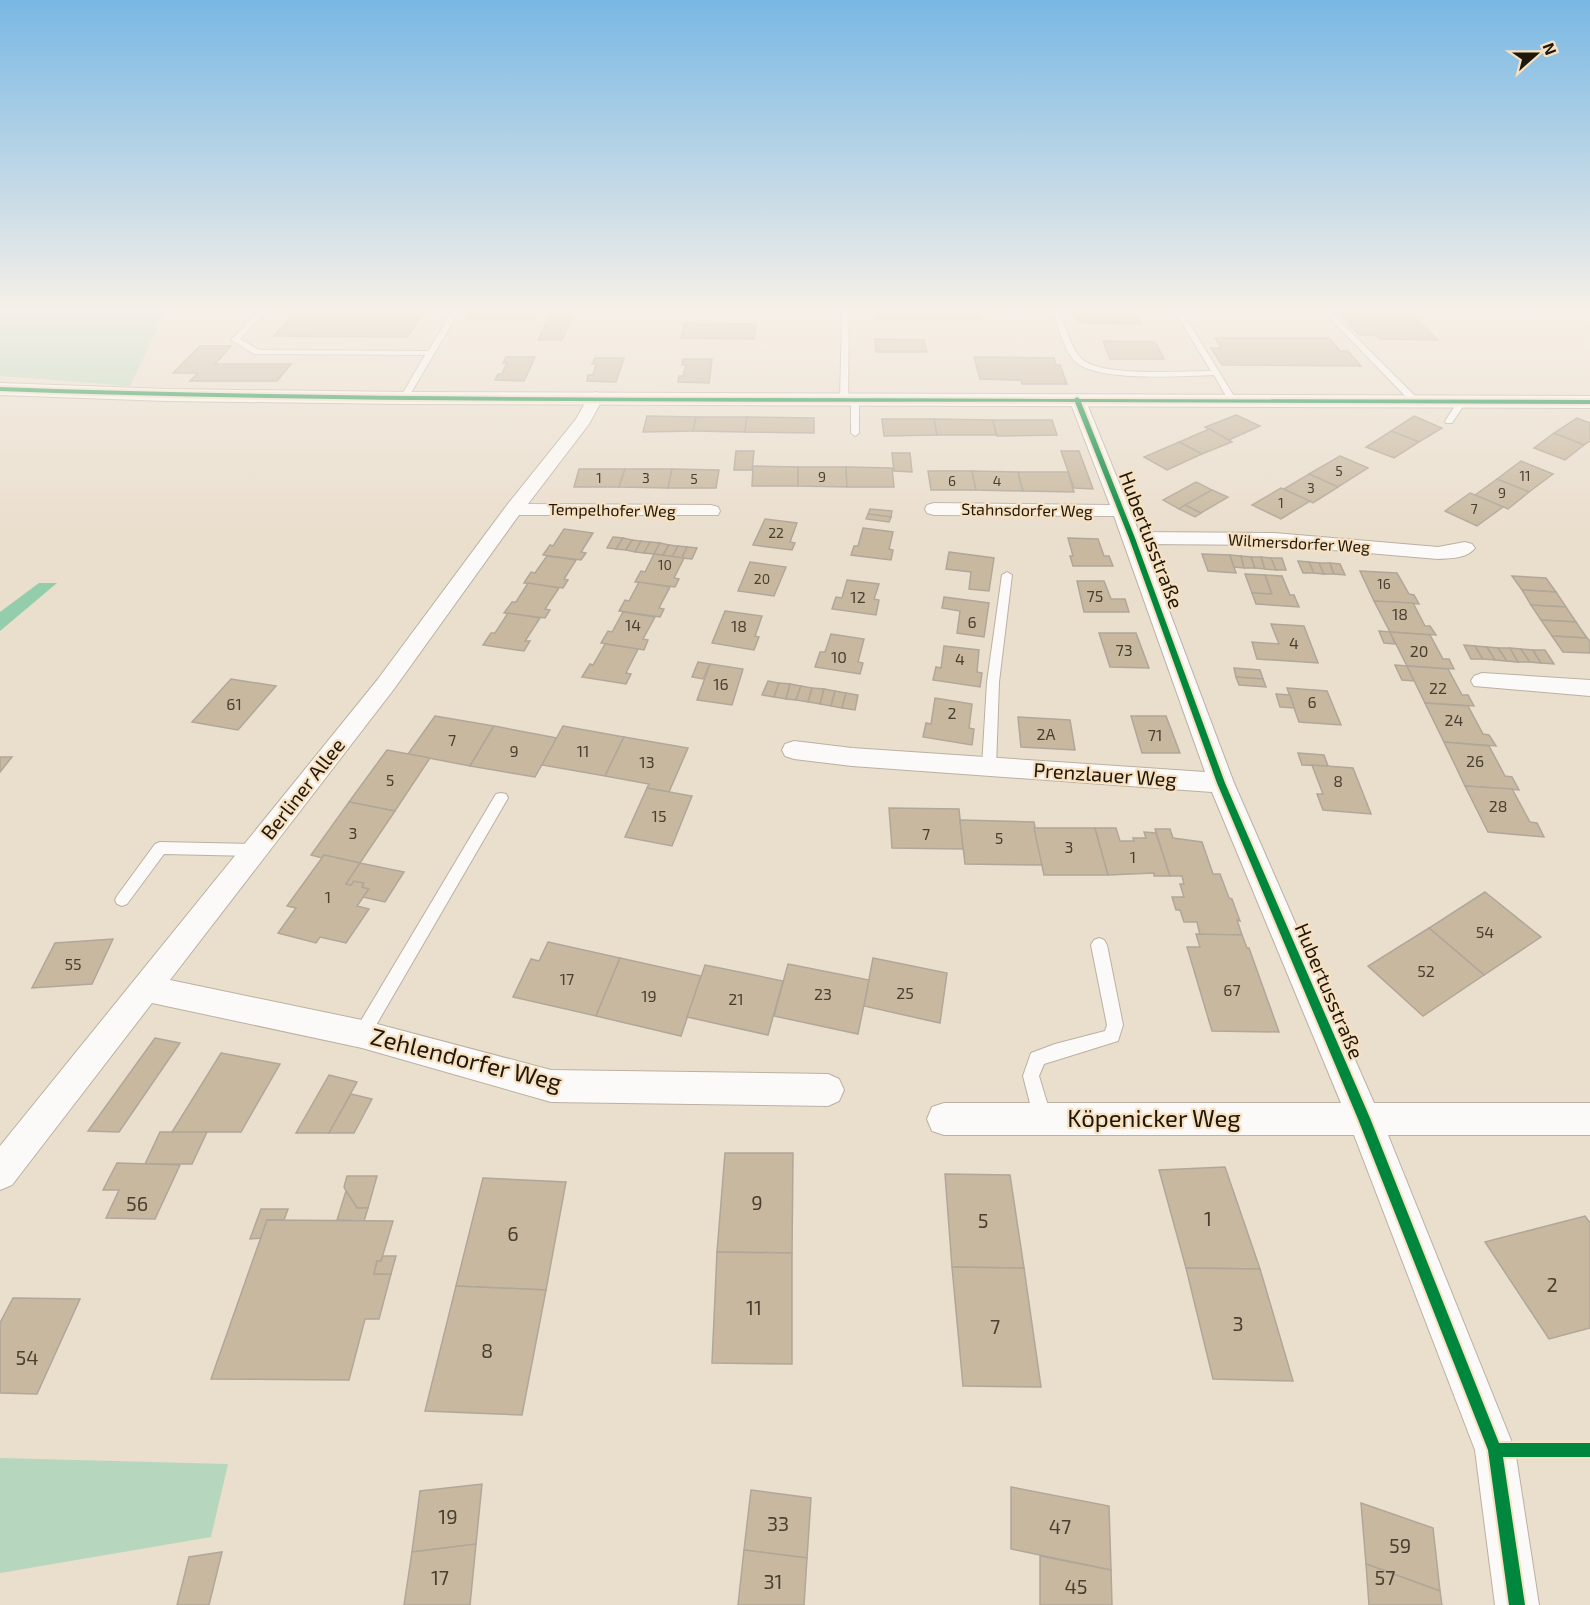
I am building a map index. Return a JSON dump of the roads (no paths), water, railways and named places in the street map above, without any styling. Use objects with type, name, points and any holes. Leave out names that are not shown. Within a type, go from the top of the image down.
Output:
[{"type":"street","points":[[0,389],[166,395],[405,398],[1590,402]]},
{"type":"street","name":"Berliner Allee","points":[[0,1173],[386,684],[514,509],[583,421],[596,397]]},
{"type":"street","name":"Hubertusstraße","points":[[1077,399],[1132,538],[1221,783],[1364,1118],[1495,1450],[1517,1605]]},
{"type":"street","name":"Tempelhofer Weg","points":[[514,509],[711,511]]},
{"type":"street","name":"Stahnsdorfer Weg","points":[[934,509],[1121,512]]},
{"type":"street","name":"Wilmersdorfer Weg","points":[[1132,538],[1274,539],[1438,553],[1455,552],[1465,548]]},
{"type":"street","points":[[1482,681],[1590,688]]},
{"type":"street","name":"Prenzlauer Weg","points":[[794,750],[852,758],[1221,783]]},
{"type":"street","name":"Zehlendorfer Weg","points":[[144,988],[362,1034],[551,1086],[828,1090]]},
{"type":"street","name":"Köpenicker Weg","points":[[944,1119],[1590,1119]]},
{"type":"lane","points":[[405,398],[413,385]]},
{"type":"lane","points":[[848,385],[855,433]]},
{"type":"lane","points":[[1223,385],[1233,400]]},
{"type":"lane","points":[[1398,385],[1415,402]]},
{"type":"lane","points":[[1449,421],[1462,402]]},
{"type":"lane","points":[[989,767],[993,682],[1007,575]]},
{"type":"lane","points":[[362,1034],[501,798]]},
{"type":"lane","points":[[122,900],[160,848],[254,850]]},
{"type":"lane","points":[[1043,1119],[1031,1076],[1037,1059],[1053,1051],[1095,1043],[1112,1036],[1115,1024],[1100,945]]}]
